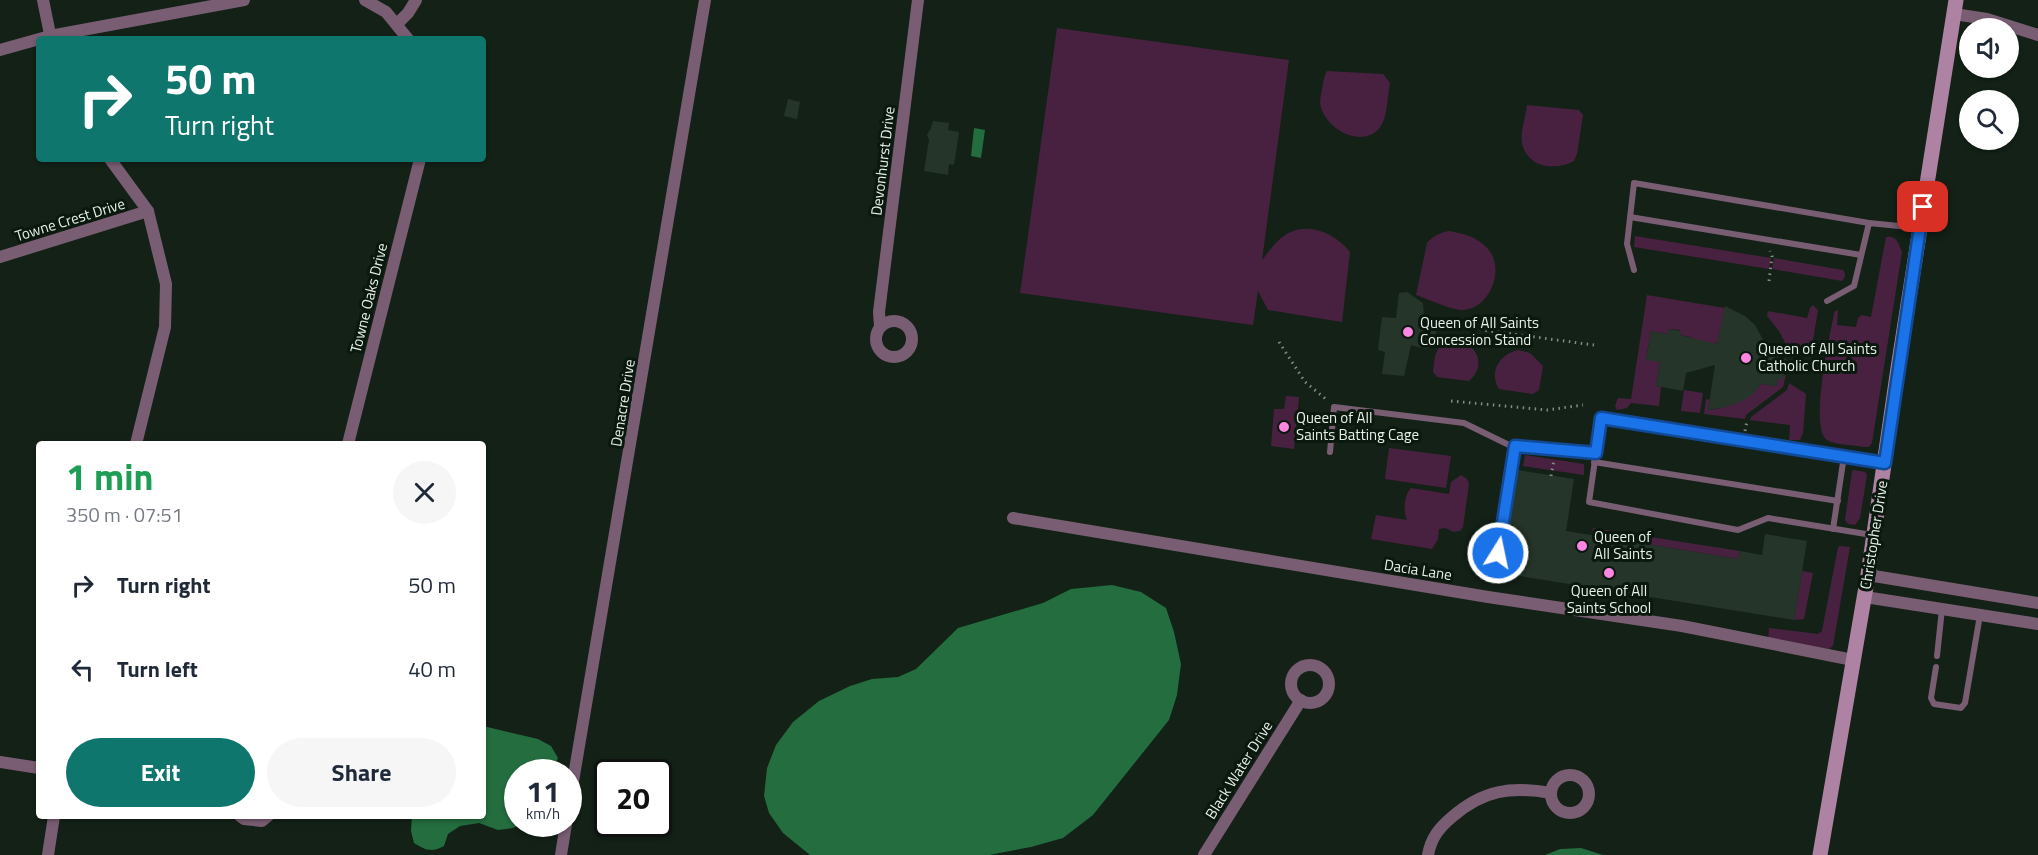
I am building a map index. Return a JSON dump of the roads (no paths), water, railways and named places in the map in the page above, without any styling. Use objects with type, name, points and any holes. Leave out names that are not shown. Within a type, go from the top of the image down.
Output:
[{"type":"street","points":[[43,0],[50,36]]},
{"type":"street","points":[[60,36],[244,0]]},
{"type":"street","points":[[365,0],[386,12],[406,36]]},
{"type":"street","points":[[397,24],[416,0]]},
{"type":"street","name":"Denacre Drive","points":[[577,759],[705,0]]},
{"type":"street","name":"Devonhurst Drive","points":[[880,326],[879,312],[918,0]]},
{"type":"street","points":[[1955,7],[2038,35]]},
{"type":"street","name":"Christopher Drive","points":[[1820,855],[1865,597],[1955,7]]},
{"type":"street","points":[[0,50],[36,41]]},
{"type":"street","points":[[112,162],[148,210],[166,284],[165,327],[137,441]]},
{"type":"street","name":"Towne Oaks Drive","points":[[349,441],[419,162]]},
{"type":"street","name":"Towne Crest Drive","points":[[0,257],[148,210]]},
{"type":"street","name":"Dacia Lane","points":[[1013,518],[1488,597],[1682,626],[1853,660]]},
{"type":"street","points":[[1868,575],[2038,603]]},
{"type":"street","points":[[1942,609],[1945,588]]},
{"type":"street","points":[[1980,615],[1983,594]]},
{"type":"street","points":[[1865,597],[2038,624]]},
{"type":"street","name":"Black Water Drive","points":[[1204,855],[1301,700]]},
{"type":"street","points":[[0,762],[36,768]]},
{"type":"street","points":[[1428,855],[1431,842],[1440,828],[1476,799],[1506,791],[1532,789],[1551,793]]},
{"type":"street","points":[[48,855],[54,819]]},
{"type":"street","points":[[244,819],[262,821],[264,819]]},
{"type":"street","points":[[561,855],[564,837]]},
{"type":"lane","points":[[1634,270],[1627,244],[1634,183],[1869,223],[1920,228]]},
{"type":"lane","points":[[1630,217],[1861,255]]},
{"type":"lane","points":[[1827,301],[1854,286],[1869,223]]},
{"type":"lane","points":[[1330,452],[1334,407],[1464,423],[1509,445],[1596,453]]},
{"type":"lane","points":[[1874,535],[1768,518],[1738,530],[1589,502],[1594,462],[1601,418],[1885,463]]},
{"type":"lane","points":[[1498,553],[1515,446]]},
{"type":"lane","points":[[1833,530],[1844,456]]},
{"type":"lane","points":[[1594,462],[1838,501]]},
{"type":"lane","points":[[1937,656],[1942,609]]},
{"type":"lane","points":[[1936,667],[1931,698],[1934,704],[1961,708],[1965,703],[1980,615]]},
{"type":"place","name":"Queen of All Saints Concession Stand","points":[[1408,332]]},
{"type":"place","name":"Queen of All Saints Catholic Church","points":[[1746,358]]},
{"type":"place","name":"Queen of All Saints Batting Cage","points":[[1284,427]]},
{"type":"place","name":"Queen of All Saints","points":[[1582,546]]},
{"type":"place","name":"Queen of All Saints School","points":[[1609,573]]}]
